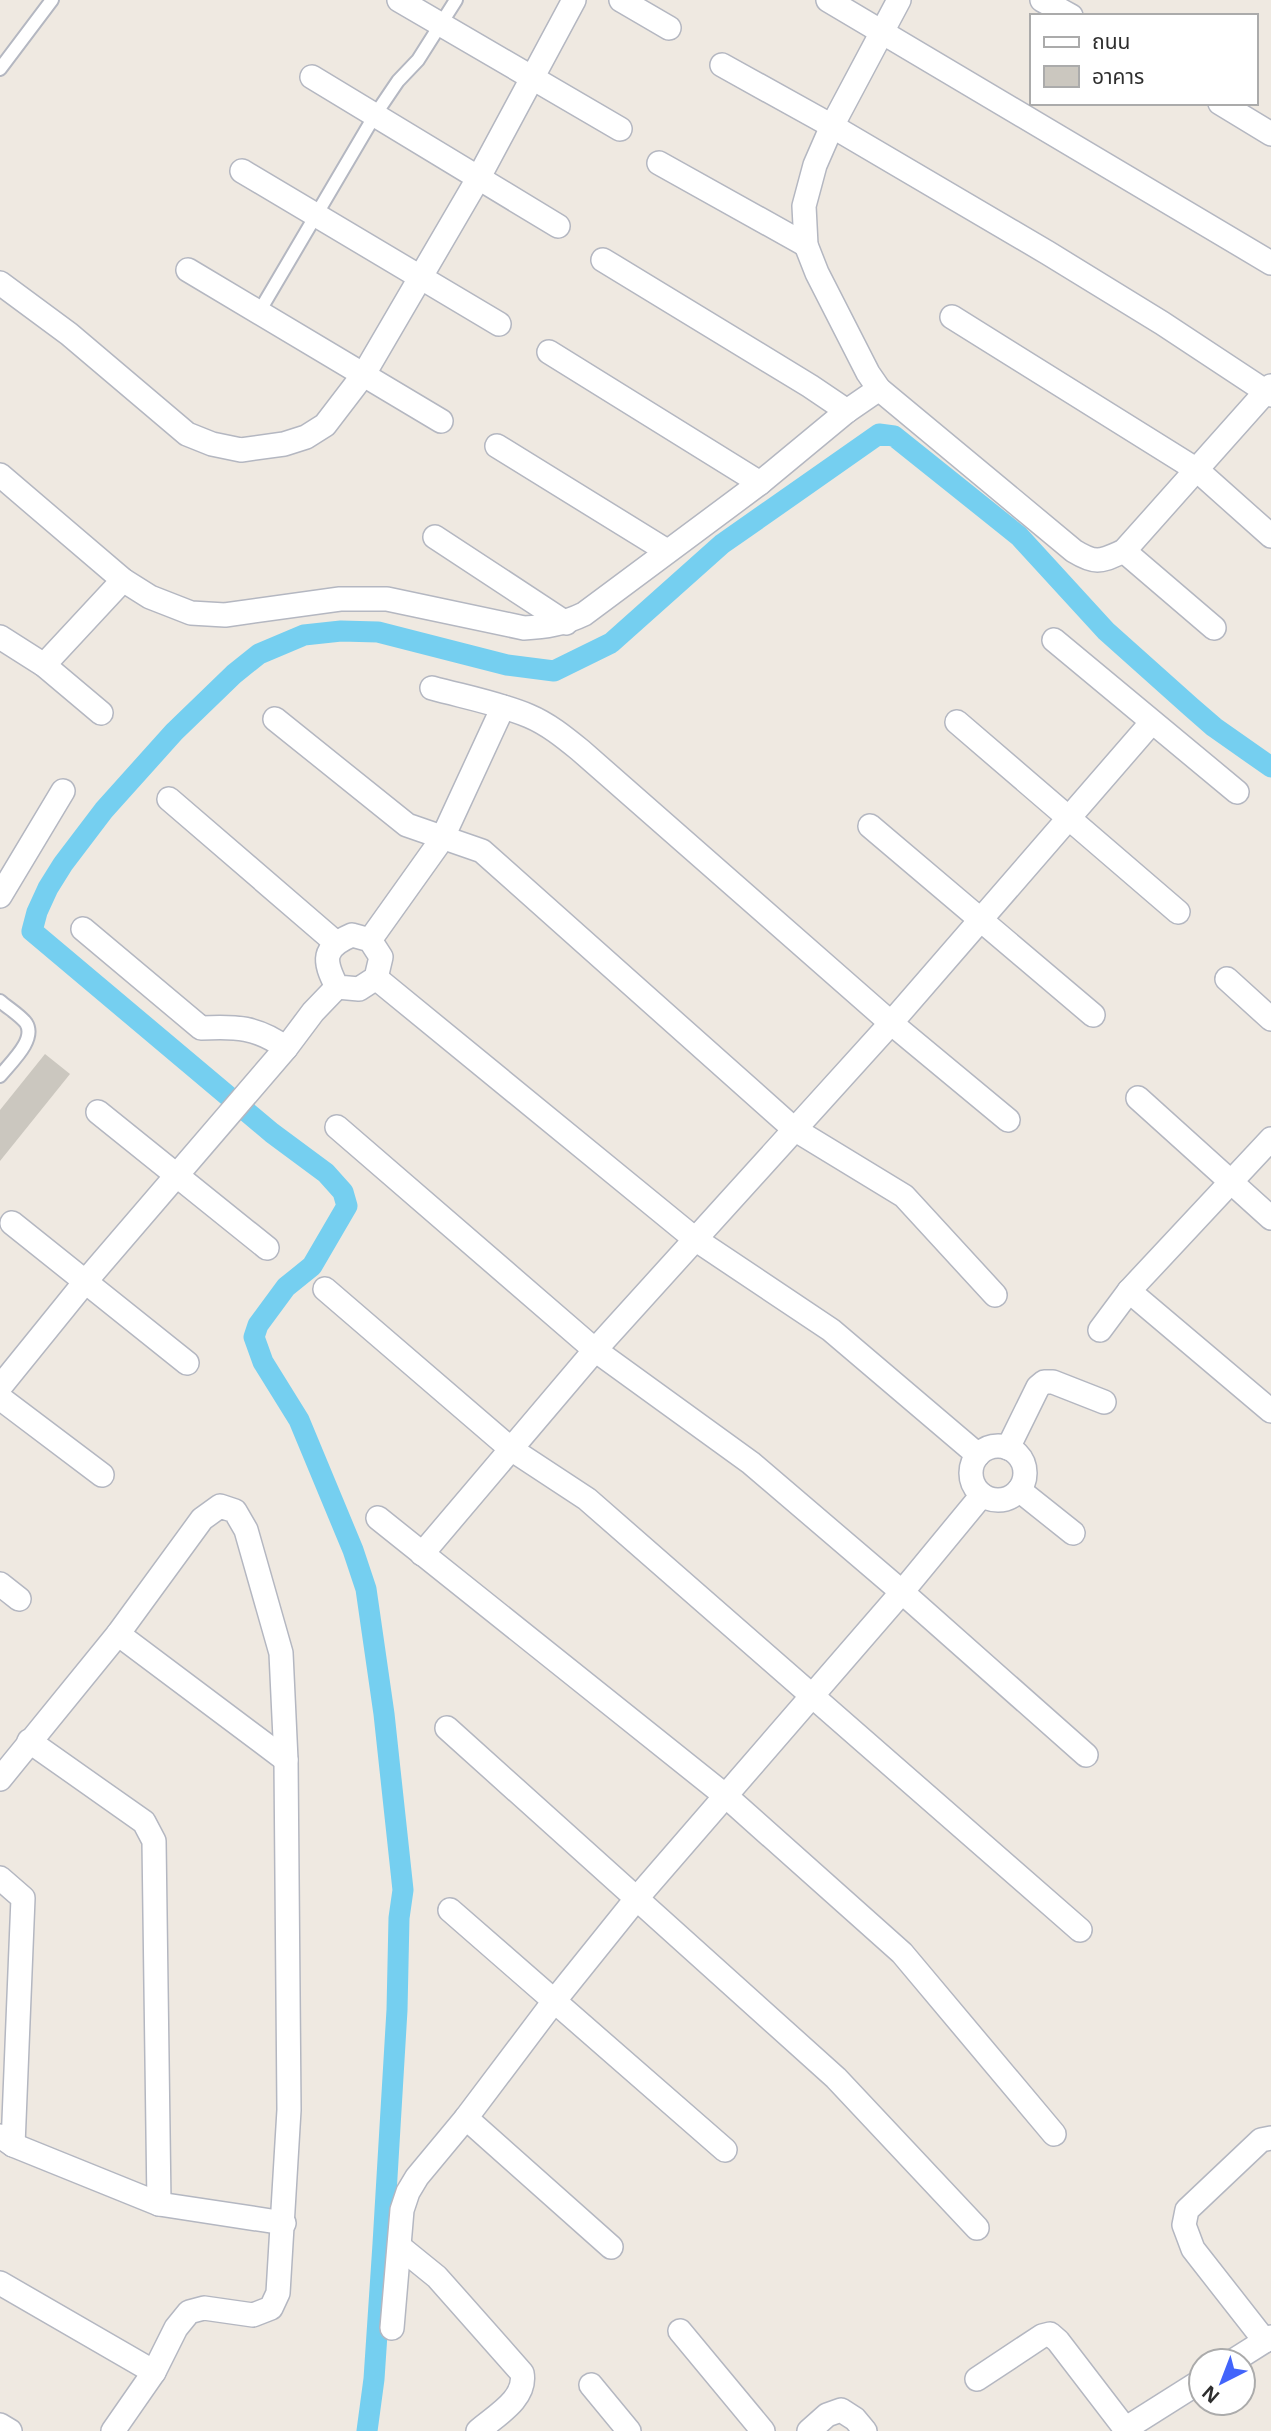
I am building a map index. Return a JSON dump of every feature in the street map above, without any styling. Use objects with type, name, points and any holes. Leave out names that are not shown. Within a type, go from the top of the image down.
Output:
[{"type":"street","points":[[399,0],[620,129]]},
{"type":"street","points":[[0,283],[69,334],[187,434],[212,444],[241,450],[306,438],[325,425],[363,374],[479,177],[574,0]]},
{"type":"street","points":[[621,0],[669,28]]},
{"type":"street","points":[[828,0],[1271,262]]},
{"type":"street","points":[[722,65],[832,126],[1059,260],[1270,391],[1124,551],[1105,560],[1089,561],[1074,551],[879,389],[822,284],[806,245],[804,206],[815,164],[832,126],[900,0]]},
{"type":"street","points":[[1042,0],[1067,14]]},
{"type":"street","points":[[312,77],[558,226]]},
{"type":"street","points":[[1223,105],[1271,134]]},
{"type":"street","points":[[659,163],[806,245]]},
{"type":"street","points":[[242,170],[499,324]]},
{"type":"street","points":[[603,260],[847,411]]},
{"type":"street","points":[[188,270],[442,421]]},
{"type":"street","points":[[953,317],[1197,470],[1271,536]]},
{"type":"street","points":[[549,352],[760,483]]},
{"type":"street","points":[[0,475],[123,580],[150,597],[191,613],[225,615],[340,599],[387,599],[524,628],[548,627],[566,623],[584,614],[760,483],[847,411],[879,389]]},
{"type":"street","points":[[498,446],[667,551]]},
{"type":"street","points":[[435,537],[566,623]]},
{"type":"street","points":[[1124,551],[1214,628]]},
{"type":"street","points":[[44,665],[123,580]]},
{"type":"street","points":[[0,637],[44,665],[101,713]]},
{"type":"street","points":[[1054,640],[1237,792]]},
{"type":"street","points":[[432,688],[503,707],[552,729],[580,750],[891,1023],[1008,1119]]},
{"type":"street","points":[[370,940],[442,839],[503,707]]},
{"type":"street","points":[[275,719],[407,825],[482,851],[794,1129],[904,1196],[995,1295]]},
{"type":"street","points":[[957,722],[1178,912]]},
{"type":"street","points":[[422,1553],[595,1350],[891,1023],[1152,722]]},
{"type":"street","points":[[0,896],[8,865],[63,791]]},
{"type":"street","points":[[169,799],[335,942]]},
{"type":"street","points":[[870,826],[1093,1015]]},
{"type":"street","points":[[83,929],[201,1028],[242,1027],[270,1036],[286,1048]]},
{"type":"street","points":[[352,935],[370,940],[381,957],[376,978],[359,989],[337,987],[329,972],[327,956],[335,942],[352,935]]},
{"type":"street","points":[[376,978],[695,1239],[831,1329],[978,1455]]},
{"type":"street","points":[[1227,979],[1271,1019]]},
{"type":"street","points":[[0,1387],[85,1282],[337,987]]},
{"type":"street","points":[[1138,1098],[1271,1218]]},
{"type":"street","points":[[98,1112],[267,1248]]},
{"type":"street","points":[[337,1127],[595,1350],[751,1463],[1086,1755]]},
{"type":"street","points":[[1100,1330],[1129,1290],[1271,1139]]},
{"type":"street","points":[[12,1223],[187,1363]]},
{"type":"street","points":[[325,1289],[511,1449],[587,1499],[1080,1930]]},
{"type":"street","points":[[1129,1290],[1271,1411]]},
{"type":"street","points":[[1008,1448],[1038,1387],[1044,1382],[1053,1382],[1104,1402]]},
{"type":"street","points":[[0,1398],[102,1475]]},
{"type":"street","points":[[992,1447],[1008,1448],[1015,1453],[1024,1466],[1025,1475],[1019,1490],[1008,1498],[994,1500],[976,1489],[971,1468],[978,1455],[992,1447]]},
{"type":"street","points":[[1019,1490],[1073,1533]]},
{"type":"street","points":[[392,2328],[402,2210],[408,2192],[417,2178],[637,1898],[727,1797],[982,1494]]},
{"type":"street","points":[[0,1779],[118,1634],[202,1519],[220,1506],[235,1511],[246,1530],[281,1653],[286,1760],[289,2110],[278,2292],[271,2308],[253,2315],[204,2308],[190,2312],[176,2328],[154,2372],[113,2431]]},
{"type":"street","points":[[378,1518],[727,1797],[902,1953],[1054,2134]]},
{"type":"street","points":[[0,1584],[19,1599]]},
{"type":"street","points":[[118,1634],[286,1760]]},
{"type":"street","points":[[447,1728],[836,2078],[977,2228]]},
{"type":"street","points":[[29,1741],[144,1822],[154,1841],[159,2204]]},
{"type":"street","points":[[0,1878],[23,1898],[6,2140],[159,2204],[284,2223]]},
{"type":"street","points":[[450,1910],[725,2150]]},
{"type":"street","points":[[466,2118],[611,2247]]},
{"type":"street","points":[[1269,2342],[1193,2249],[1184,2225],[1187,2210],[1261,2140],[1271,2138]]},
{"type":"street","points":[[400,2247],[437,2277],[522,2373],[521,2390],[508,2406],[478,2431]]},
{"type":"street","points":[[0,2283],[154,2372]]},
{"type":"street","points":[[680,2331],[762,2431]]},
{"type":"street","points":[[977,2379],[1042,2336],[1050,2334],[1126,2430],[1187,2390]]},
{"type":"street","points":[[591,2385],[629,2431]]},
{"type":"street","points":[[808,2431],[827,2415],[841,2410],[855,2419],[865,2431]]},
{"type":"street","points":[[0,2426],[10,2431]]},
{"type":"lane","points":[[0,69],[52,0]]},
{"type":"lane","points":[[259,312],[375,115],[398,80],[418,60],[456,0]]},
{"type":"lane","points":[[0,1001],[26,1024],[29,1034],[24,1045],[0,1076]]},
{"type":"building","points":[[45,1054],[70,1074],[0,1161],[0,1110]]},
{"type":"waterway","points":[[367,2431],[374,2379],[383,2244],[397,2010],[399,1918],[403,1890],[384,1714],[366,1589],[353,1550],[299,1420],[263,1362],[254,1337],[258,1325],[286,1287],[312,1266],[347,1206],[343,1192],[326,1173],[272,1133],[32,931],[48,888],[104,810],[174,732],[234,674],[259,654],[304,635],[341,631],[378,632],[507,665],[554,671],[611,643],[722,544],[879,434],[894,436],[1019,536],[1106,631],[1214,727],[1271,767]]}]
